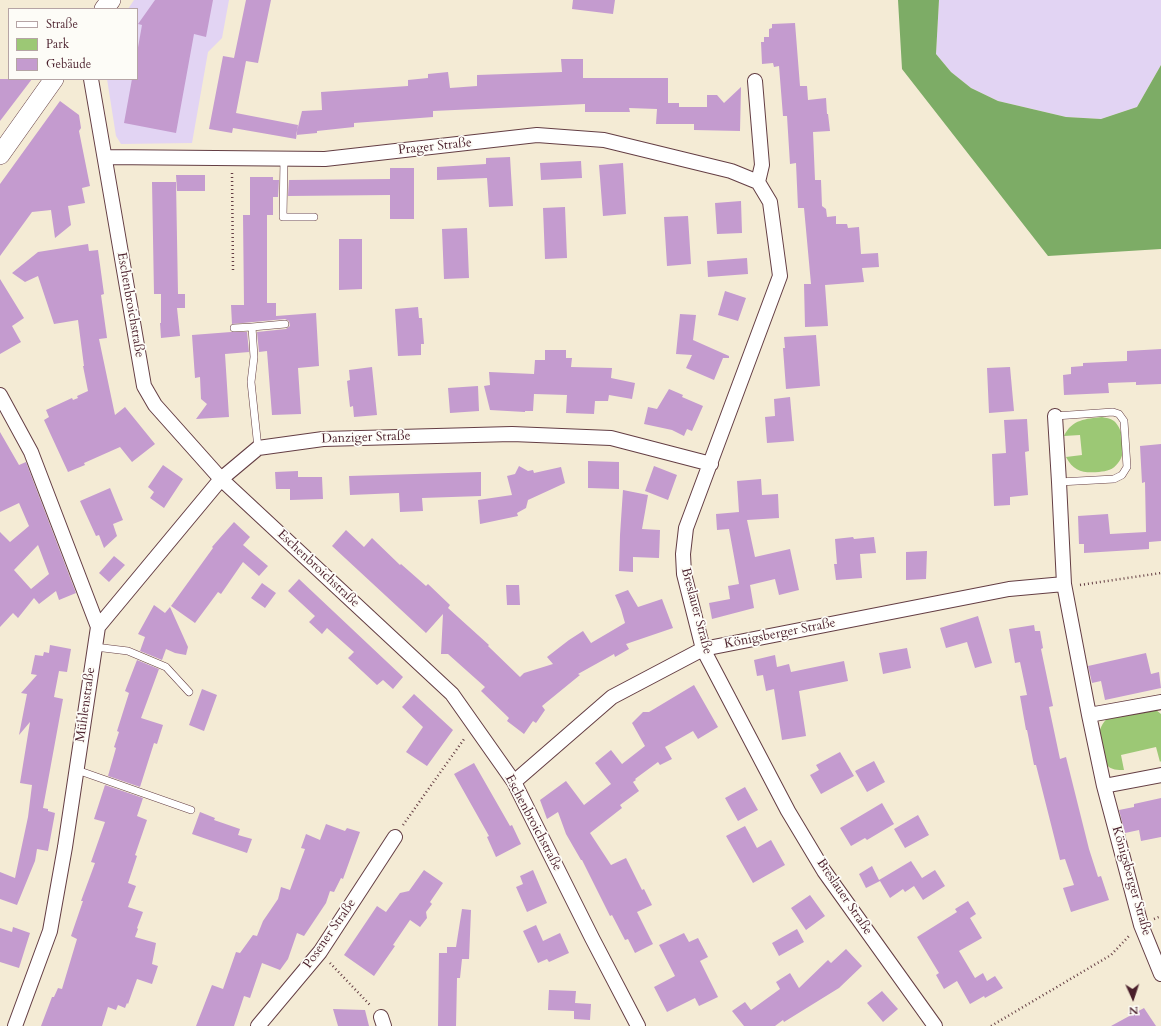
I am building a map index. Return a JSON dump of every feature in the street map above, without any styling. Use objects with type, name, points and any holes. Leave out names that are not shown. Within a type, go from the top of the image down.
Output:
[{"type":"main road","points":[[0,155],[53,80]]},
{"type":"street","name":"Eschenbroichstraße","points":[[91,80],[106,158],[144,386],[155,405],[221,479],[452,694],[514,782],[638,1026]]},
{"type":"street","points":[[755,81],[762,165],[758,182]]},
{"type":"street","name":"Prager Straße","points":[[106,158],[231,157],[325,159],[537,135],[604,140],[730,171],[758,182]]},
{"type":"street","name":"Breslauer Straße","points":[[758,182],[770,202],[780,276],[686,528],[683,554],[684,574],[703,649],[788,811],[824,871],[935,1026]]},
{"type":"street","name":"Mühlenstraße","points":[[0,395],[31,452],[98,627],[66,847],[50,931],[15,1026]]},
{"type":"street","name":"Königsberger Straße","points":[[1054,416],[1064,584],[1089,716],[1104,786],[1141,925],[1161,974]]},
{"type":"street","name":"Danziger Straße","points":[[258,448],[323,439],[512,434],[611,438],[711,464]]},
{"type":"street","points":[[98,627],[221,479],[258,448]]},
{"type":"street","name":"Königsberger Straße","points":[[514,782],[612,697],[703,649],[1009,589],[1064,584]]},
{"type":"street","points":[[1089,716],[1161,702]]},
{"type":"street","points":[[1104,786],[1161,775]]},
{"type":"street","name":"Posener Straße","points":[[258,1026],[320,952],[395,836]]},
{"type":"lane","points":[[284,159],[283,217],[314,217]]},
{"type":"lane","points":[[234,328],[285,324]]},
{"type":"lane","points":[[252,327],[254,357],[251,382],[258,448]]},
{"type":"lane","name":"Königsberger Straße","points":[[1054,416],[1113,412],[1119,414],[1124,421],[1127,467],[1122,475],[1114,479],[1059,482]]},
{"type":"lane","points":[[95,648],[128,651],[166,667],[189,692]]},
{"type":"lane","points":[[77,770],[191,810]]},
{"type":"path","points":[[231,157],[233,270]]},
{"type":"path","points":[[1064,584],[1076,585],[1161,573]]},
{"type":"path","points":[[395,836],[474,726]]},
{"type":"path","points":[[990,1026],[1110,954],[1141,925],[1161,916]]},
{"type":"path","points":[[320,952],[382,1022]]},
{"type":"shaded area","points":[[134,0],[229,0],[222,38],[208,52],[192,143],[121,144],[116,136],[107,80],[138,80],[138,8],[129,8]]},
{"type":"shaded area","points":[[939,0],[1161,0],[1161,65],[1137,107],[1101,119],[1066,117],[998,101],[971,88],[951,72],[936,54]]},
{"type":"green space","points":[[898,0],[939,0],[936,54],[951,72],[971,88],[998,101],[1066,117],[1101,119],[1137,107],[1161,65],[1161,249],[1048,256],[902,69]]},
{"type":"green space","points":[[1102,417],[1114,421],[1120,430],[1123,442],[1123,453],[1121,459],[1112,469],[1107,471],[1084,472],[1076,469],[1066,457],[1082,455],[1080,435],[1064,436],[1067,430],[1075,423],[1085,419]]},
{"type":"green space","points":[[1156,710],[1161,714],[1161,761],[1160,762],[1156,747],[1121,755],[1124,770],[1110,768],[1105,759],[1099,735],[1100,729],[1104,722],[1107,719],[1117,715]]},
{"type":"building","points":[[155,0],[213,0],[206,37],[194,34],[176,133],[124,123],[132,80],[138,80],[138,47],[142,25],[138,24]]},
{"type":"building","points":[[246,0],[271,0],[258,63],[246,61],[236,113],[298,125],[296,139],[233,128],[232,133],[209,129],[223,56],[234,58]]},
{"type":"building","points":[[573,0],[615,0],[613,14],[572,9]]},
{"type":"building","points":[[795,23],[800,86],[807,86],[808,100],[826,98],[830,131],[813,132],[815,180],[821,180],[822,206],[826,209],[827,217],[836,216],[836,224],[847,224],[848,228],[859,227],[861,254],[878,253],[879,267],[862,268],[864,282],[825,285],[828,326],[805,327],[804,284],[811,284],[804,208],[798,208],[796,163],[790,164],[787,116],[783,116],[779,66],[774,67],[773,63],[762,64],[761,42],[764,42],[764,37],[769,37],[769,29],[772,28],[772,24]]},
{"type":"building","points":[[561,59],[583,59],[583,78],[668,78],[668,103],[679,103],[679,107],[707,107],[707,95],[717,95],[724,103],[741,87],[740,131],[694,130],[694,124],[656,124],[657,109],[629,108],[630,112],[585,112],[585,104],[433,111],[433,117],[354,123],[354,127],[296,135],[302,111],[322,110],[321,92],[408,86],[408,80],[428,78],[428,74],[448,72],[450,88],[477,86],[477,75],[562,72]]},
{"type":"building","points":[[0,79],[31,80],[0,121]]},
{"type":"building","points":[[60,101],[79,115],[81,128],[79,131],[90,186],[82,188],[85,203],[68,206],[71,225],[55,238],[51,210],[32,212],[0,256],[0,184]]},
{"type":"building","points":[[510,157],[513,206],[489,207],[487,178],[437,180],[437,167],[486,164],[486,158]]},
{"type":"building","points":[[581,161],[582,178],[541,180],[540,163]]},
{"type":"building","points":[[623,163],[626,214],[603,216],[599,165]]},
{"type":"building","points":[[390,168],[414,168],[414,219],[390,219],[390,195],[288,196],[289,180],[390,179]]},
{"type":"building","points":[[176,175],[205,175],[205,191],[177,191]]},
{"type":"building","points":[[250,177],[273,177],[273,180],[279,180],[278,197],[273,197],[273,215],[267,215],[267,303],[276,303],[276,316],[316,313],[319,366],[298,368],[301,414],[272,415],[267,351],[259,352],[257,332],[286,329],[290,326],[289,321],[285,319],[232,324],[231,305],[244,305],[243,215],[250,215]]},
{"type":"building","points":[[152,182],[176,182],[178,294],[185,294],[185,308],[177,308],[180,336],[161,338],[161,294],[154,294]]},
{"type":"building","points":[[741,201],[742,233],[717,234],[715,203]]},
{"type":"building","points":[[565,207],[567,258],[545,259],[543,208]]},
{"type":"building","points":[[688,216],[691,264],[667,266],[664,217]]},
{"type":"building","points":[[467,228],[469,278],[444,279],[442,229]]},
{"type":"building","points":[[339,239],[362,239],[362,289],[339,290]]},
{"type":"building","points":[[88,244],[89,251],[98,250],[104,294],[101,295],[107,338],[99,339],[115,415],[125,407],[155,444],[132,462],[120,447],[68,472],[44,420],[49,417],[46,410],[72,398],[73,400],[78,398],[77,396],[88,391],[83,366],[78,320],[54,324],[38,276],[25,282],[12,273],[38,252]]},
{"type":"building","points":[[747,258],[748,274],[708,277],[707,261]]},
{"type":"building","points":[[0,279],[24,318],[12,326],[21,342],[0,354]]},
{"type":"building","points":[[725,291],[746,298],[738,321],[718,315]]},
{"type":"building","points":[[418,307],[419,318],[422,318],[424,344],[421,344],[421,355],[398,356],[395,309]]},
{"type":"building","points":[[680,314],[696,315],[693,340],[729,356],[729,358],[723,358],[714,380],[686,368],[692,355],[676,354]]},
{"type":"building","points":[[247,332],[249,352],[225,354],[229,417],[196,419],[207,404],[201,399],[200,377],[195,378],[192,335]]},
{"type":"building","points":[[816,335],[820,386],[786,389],[783,348],[785,348],[784,337]]},
{"type":"building","points":[[1161,349],[1161,384],[1136,385],[1136,382],[1108,383],[1109,393],[1064,395],[1063,375],[1071,374],[1071,367],[1083,366],[1083,363],[1127,361],[1127,351]]},
{"type":"building","points":[[545,350],[566,350],[566,358],[572,358],[571,367],[612,368],[611,378],[635,383],[632,399],[609,395],[608,401],[595,401],[594,414],[566,413],[567,395],[534,394],[533,411],[490,410],[484,386],[490,385],[489,372],[534,374],[535,360],[545,360]]},
{"type":"building","points":[[372,367],[377,415],[354,417],[353,406],[350,407],[347,381],[350,380],[349,370]]},
{"type":"building","points":[[1010,367],[1014,411],[989,413],[987,368]]},
{"type":"building","points":[[478,386],[479,411],[450,413],[448,388]]},
{"type":"building","points":[[669,389],[683,395],[682,397],[703,406],[692,431],[687,429],[684,436],[672,430],[644,424],[648,407],[657,409]]},
{"type":"building","points":[[790,397],[794,441],[767,443],[765,417],[775,416],[774,399]]},
{"type":"building","points":[[1027,419],[1029,451],[1025,452],[1028,495],[1010,497],[1010,505],[994,506],[992,454],[1006,453],[1004,420]]},
{"type":"building","points":[[0,432],[19,465],[26,462],[76,593],[59,600],[56,591],[39,604],[34,598],[18,618],[13,613],[0,627],[0,532],[10,542],[29,526],[19,503],[0,512]],"holes":[[[38,545],[49,574],[31,589],[14,570]]]},
{"type":"building","points":[[1161,444],[1161,541],[1149,542],[1149,549],[1084,553],[1084,544],[1079,544],[1078,516],[1108,514],[1110,534],[1146,532],[1145,482],[1142,483],[1140,446]]},
{"type":"building","points":[[588,461],[619,462],[619,489],[588,488]]},
{"type":"building","points":[[163,465],[183,479],[164,508],[150,498],[154,492],[148,487]]},
{"type":"building","points":[[519,466],[528,471],[533,470],[534,473],[561,467],[565,483],[528,500],[526,508],[517,513],[518,516],[480,524],[478,500],[512,495],[507,476],[515,474]]},
{"type":"building","points":[[654,466],[677,475],[668,500],[645,491]]},
{"type":"building","points":[[298,471],[298,477],[322,477],[323,499],[290,500],[290,489],[276,489],[275,472]]},
{"type":"building","points":[[481,472],[481,496],[422,498],[423,511],[400,512],[399,493],[350,495],[349,476]]},
{"type":"building","points":[[761,479],[762,495],[778,494],[779,518],[747,520],[755,557],[790,549],[799,590],[779,595],[775,579],[750,585],[754,608],[712,619],[709,603],[730,599],[728,586],[739,584],[729,529],[717,530],[716,514],[739,512],[737,481]]},
{"type":"building","points":[[110,488],[123,520],[113,524],[117,536],[104,548],[99,535],[96,536],[80,501]]},
{"type":"building","points":[[623,490],[648,495],[642,529],[660,530],[659,558],[633,557],[633,572],[619,571]]},
{"type":"building","points":[[234,522],[250,537],[243,545],[268,566],[259,576],[243,562],[221,594],[218,592],[195,623],[171,606],[213,548],[212,547]]},
{"type":"building","points":[[346,530],[364,547],[372,538],[400,565],[401,564],[426,586],[428,584],[450,605],[448,608],[489,645],[488,646],[520,677],[524,673],[553,664],[547,657],[583,631],[591,643],[625,623],[615,595],[628,590],[638,607],[662,599],[673,628],[626,644],[629,649],[615,657],[614,654],[578,674],[580,675],[542,706],[545,710],[536,723],[533,721],[524,734],[507,721],[509,718],[481,691],[485,687],[448,654],[441,654],[443,614],[426,633],[332,546]]},
{"type":"building","points":[[853,537],[854,539],[874,537],[876,553],[860,554],[862,578],[836,580],[834,564],[837,564],[835,539]]},
{"type":"building","points":[[927,551],[926,579],[906,580],[906,552]]},
{"type":"building","points":[[114,556],[125,565],[109,582],[99,573]]},
{"type":"building","points":[[299,579],[403,677],[393,689],[383,680],[377,685],[348,658],[354,652],[327,628],[322,634],[309,622],[315,616],[288,591]]},
{"type":"building","points":[[262,583],[276,593],[265,608],[251,598]]},
{"type":"building","points":[[506,585],[519,585],[520,605],[507,605]]},
{"type":"building","points":[[154,605],[165,613],[170,607],[188,647],[186,655],[175,653],[166,649],[162,660],[140,651],[145,637],[138,634]]},
{"type":"building","points":[[978,616],[992,663],[975,668],[967,642],[946,648],[940,628]]},
{"type":"building","points":[[1034,625],[1035,631],[1040,631],[1043,648],[1041,649],[1053,706],[1049,707],[1060,759],[1066,757],[1089,849],[1098,877],[1101,876],[1109,900],[1071,912],[1063,888],[1074,885],[1065,859],[1060,860],[1036,765],[1034,765],[1020,696],[1027,695],[1020,662],[1015,663],[1009,629]]},
{"type":"building","points":[[50,645],[71,649],[67,672],[59,671],[54,697],[63,699],[43,808],[55,813],[48,851],[37,849],[35,861],[17,905],[0,899],[0,872],[15,878],[28,817],[32,785],[20,783],[30,722],[19,735],[27,694],[21,693],[37,675],[31,674],[35,655],[43,656],[44,652],[49,653]]},
{"type":"building","points":[[907,648],[911,668],[883,674],[879,653]]},
{"type":"building","points":[[1146,653],[1151,674],[1159,672],[1161,688],[1105,700],[1101,681],[1092,683],[1088,666]]},
{"type":"building","points":[[775,655],[777,667],[789,664],[791,672],[844,661],[848,681],[799,691],[806,736],[782,740],[774,689],[766,691],[763,675],[757,676],[754,660]]},
{"type":"building","points":[[137,660],[159,669],[141,718],[163,725],[157,744],[154,743],[140,787],[108,776],[116,748],[114,747],[119,732],[117,731],[129,693],[125,691]]},
{"type":"building","points":[[694,685],[718,727],[698,739],[693,731],[665,747],[672,759],[660,765],[658,762],[635,779],[636,780],[633,782],[639,791],[620,805],[622,808],[590,833],[611,865],[626,858],[642,890],[644,889],[652,905],[637,912],[653,944],[635,953],[628,939],[625,940],[612,915],[610,916],[582,860],[566,834],[558,812],[547,819],[540,800],[566,781],[584,805],[611,784],[595,763],[611,750],[622,764],[645,746],[632,723],[643,712],[649,712]]},
{"type":"building","points":[[202,689],[217,695],[204,731],[189,725]]},
{"type":"building","points":[[414,694],[453,730],[427,766],[406,752],[423,727],[402,707]]},
{"type":"building","points":[[840,752],[854,776],[821,794],[810,775],[819,770],[816,765]]},
{"type":"building","points":[[874,761],[885,782],[867,792],[855,771]]},
{"type":"building","points":[[474,763],[510,826],[512,825],[521,844],[496,857],[487,837],[489,836],[454,774]]},
{"type":"building","points":[[105,785],[143,798],[137,816],[147,820],[135,855],[137,856],[128,883],[136,886],[128,907],[143,912],[135,937],[156,943],[152,964],[158,966],[152,984],[137,979],[128,1004],[127,1003],[125,1008],[118,1005],[116,1010],[108,1007],[102,1026],[41,1026],[52,997],[54,997],[58,988],[62,989],[77,939],[71,936],[83,901],[81,901],[95,863],[91,862],[105,822],[94,819]]},
{"type":"building","points":[[745,787],[758,810],[738,821],[725,798]]},
{"type":"building","points":[[1161,798],[1161,837],[1141,841],[1139,830],[1125,833],[1119,810],[1134,807],[1134,804]]},
{"type":"building","points":[[882,803],[894,824],[867,840],[865,838],[851,846],[840,828]]},
{"type":"building","points":[[200,812],[215,818],[214,820],[240,829],[238,835],[252,839],[247,853],[192,834]]},
{"type":"building","points":[[918,815],[929,835],[905,848],[894,829]]},
{"type":"building","points":[[326,824],[345,831],[347,828],[360,832],[343,879],[341,878],[334,892],[330,891],[326,903],[304,936],[297,933],[288,959],[280,970],[262,963],[250,998],[244,996],[234,1026],[196,1026],[212,985],[223,989],[236,952],[240,953],[253,935],[257,936],[263,921],[278,899],[281,887],[290,890],[305,849],[301,848],[306,834],[320,840]]},
{"type":"building","points":[[745,826],[757,848],[771,840],[785,865],[753,883],[726,836]]},
{"type":"building","points":[[911,861],[922,878],[935,870],[945,886],[923,900],[914,886],[905,892],[903,889],[890,898],[880,881],[866,888],[859,874],[872,866],[879,880]]},
{"type":"building","points":[[424,870],[443,883],[430,902],[432,904],[426,912],[427,918],[420,927],[410,920],[393,945],[395,946],[374,976],[344,955],[377,906],[386,912],[400,893],[409,891]]},
{"type":"building","points":[[533,870],[547,903],[527,912],[516,887],[523,884],[520,876]]},
{"type":"building","points":[[810,895],[825,916],[806,930],[791,908]]},
{"type":"building","points":[[968,901],[976,914],[970,918],[982,938],[959,951],[975,978],[983,973],[987,981],[995,976],[1003,988],[970,1004],[957,981],[944,989],[936,975],[939,973],[917,937],[957,912],[955,909]]},
{"type":"building","points":[[462,909],[471,910],[469,959],[462,959],[460,978],[457,978],[456,1026],[438,1026],[439,953],[447,953],[447,947],[456,947]]},
{"type":"building","points":[[536,925],[543,941],[560,933],[569,953],[549,962],[547,959],[538,963],[523,931]]},
{"type":"building","points":[[13,927],[30,933],[19,968],[0,962],[0,928],[12,932]]},
{"type":"building","points":[[797,929],[804,942],[779,956],[772,943]]},
{"type":"building","points":[[684,933],[689,942],[698,938],[708,957],[700,961],[718,997],[699,1006],[695,998],[667,1012],[654,987],[675,976],[659,945]]},
{"type":"building","points":[[846,949],[862,966],[839,988],[784,1022],[783,1020],[775,1026],[744,1026],[732,1011],[745,1002],[751,1010],[780,989],[776,982],[790,973],[799,988],[828,960],[831,963]]},
{"type":"building","points":[[549,990],[576,991],[575,1003],[591,1004],[590,1020],[574,1019],[574,1011],[548,1010]]},
{"type":"building","points":[[882,991],[898,1009],[883,1022],[867,1003]]},
{"type":"building","points":[[1144,1008],[1156,1026],[1111,1026]]},
{"type":"building","points":[[333,1009],[365,1010],[369,1026],[338,1026]]}]
